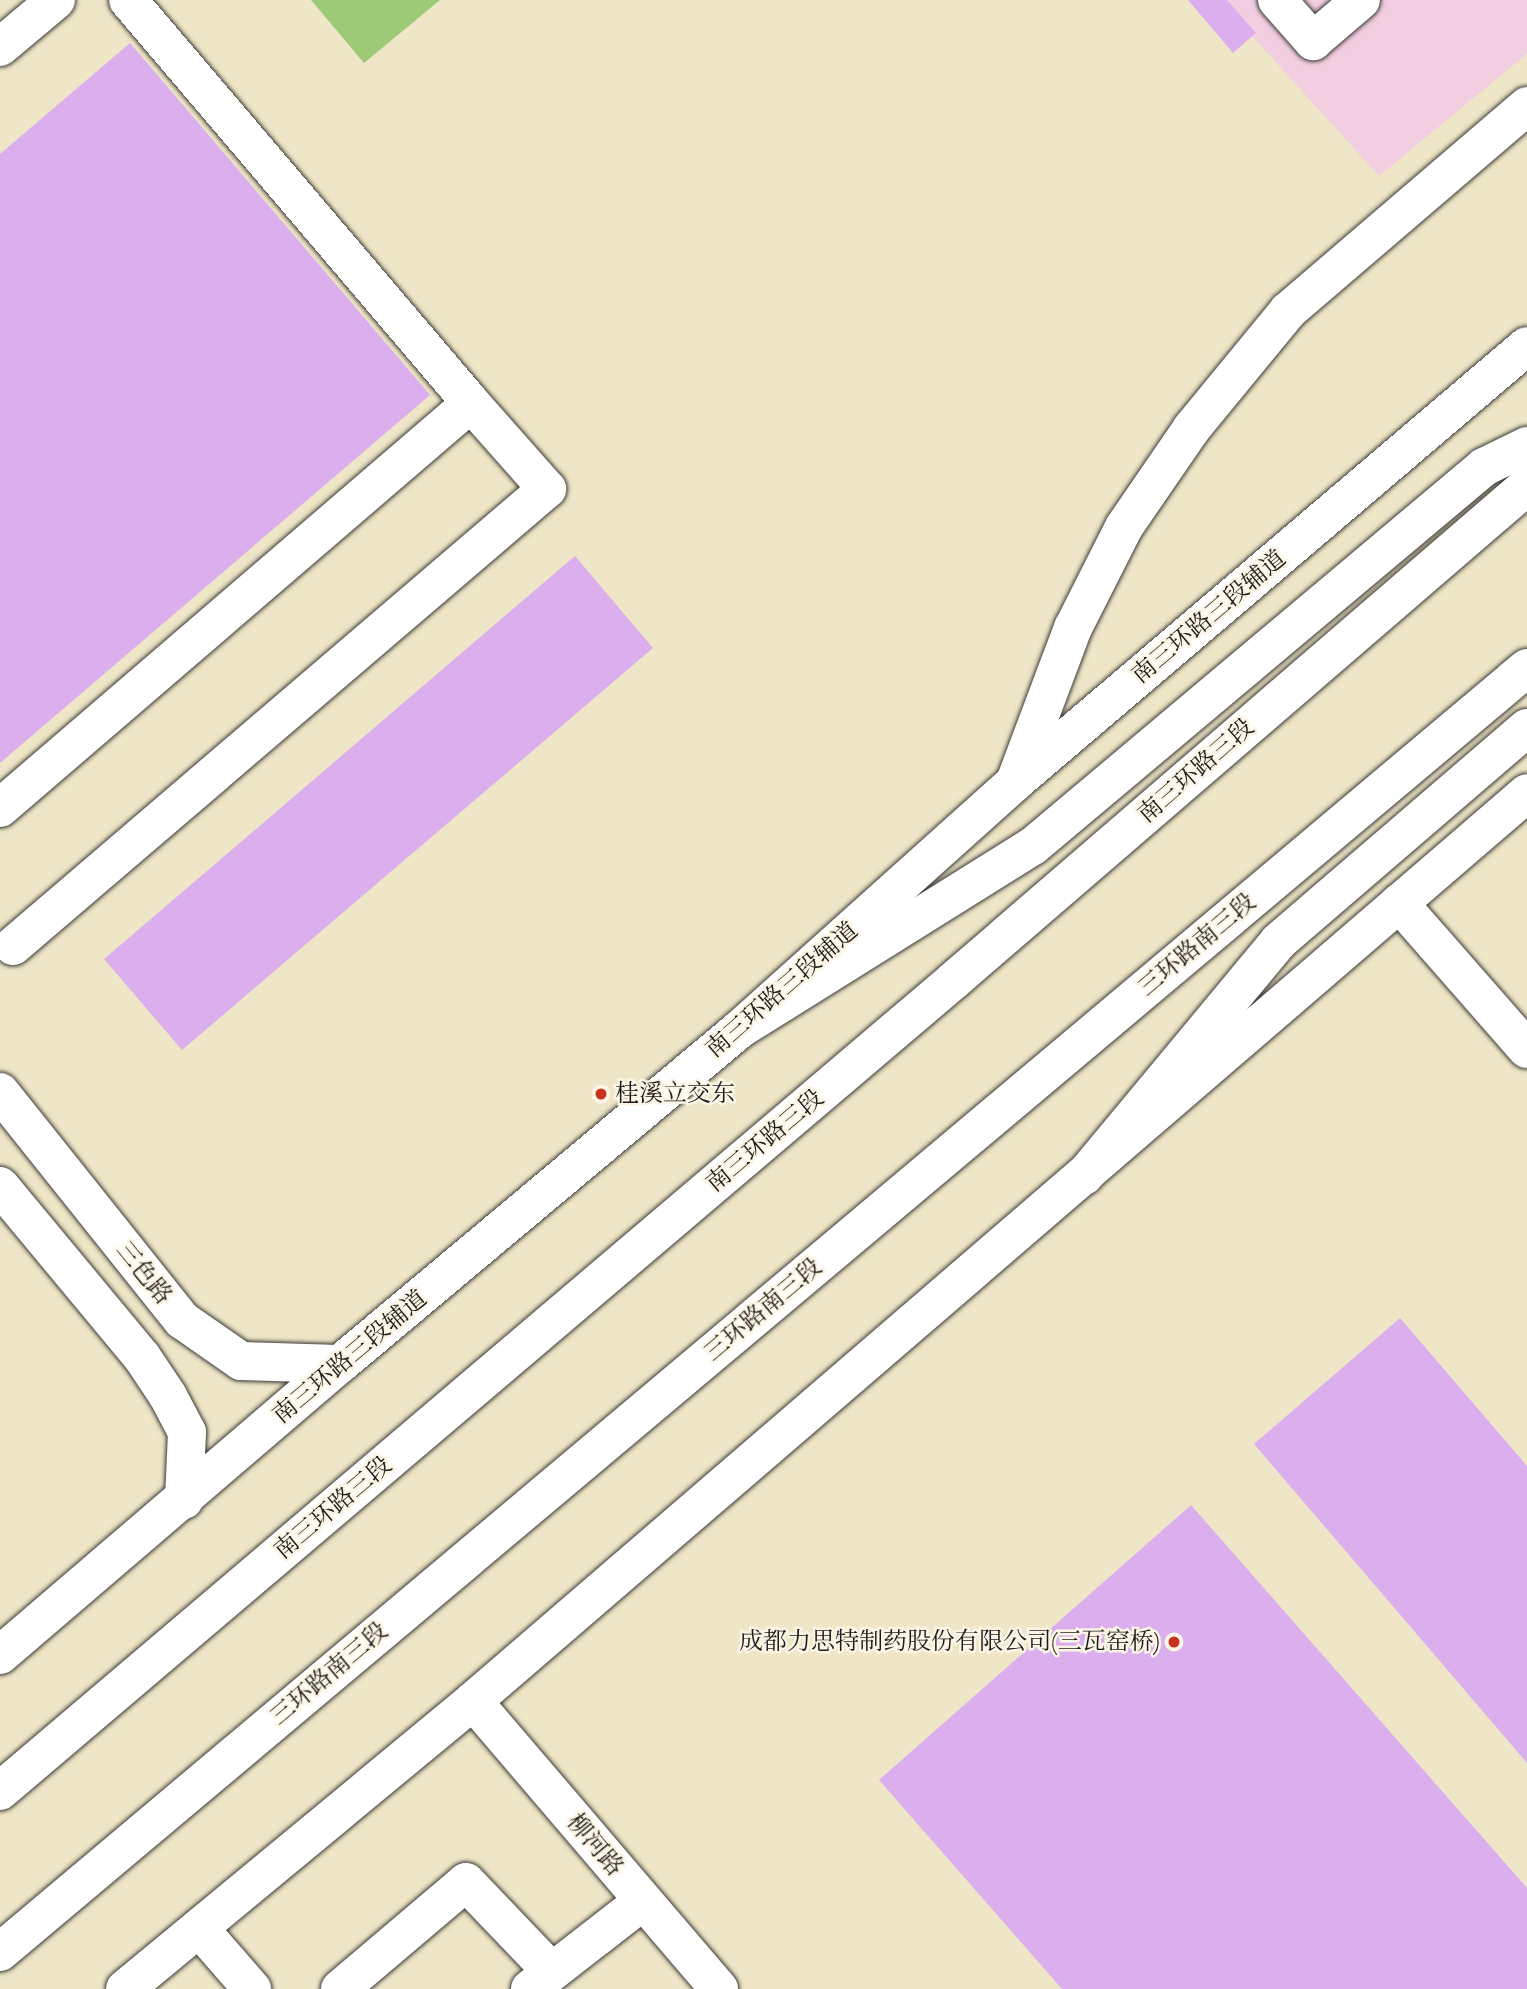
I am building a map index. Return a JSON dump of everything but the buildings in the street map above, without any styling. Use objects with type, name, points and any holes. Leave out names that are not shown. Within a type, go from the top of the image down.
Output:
[{"type":"main road","points":[[0,47],[55,0]]},
{"type":"main road","points":[[4,945],[547,489],[128,0]]},
{"type":"main road","points":[[1277,0],[1313,41],[1361,0]]},
{"type":"main road","points":[[1015,782],[1073,628],[1124,527],[1192,428],[1288,311],[1527,106]]},
{"type":"main road","name":"南三环路三段辅道","points":[[0,1655],[340,1364],[740,1028],[1015,782],[1527,346]]},
{"type":"main road","points":[[0,808],[471,403]]},
{"type":"main road","points":[[740,1028],[1033,846],[1484,467],[1527,446]]},
{"type":"main road","name":"南三环路三段","points":[[0,1791],[953,981],[1527,486]]},
{"type":"main road","name":"三环路南三段","points":[[0,1952],[1527,668]]},
{"type":"main road","points":[[1084,1176],[1278,942],[1527,727]]},
{"type":"main road","points":[[125,1989],[473,1701],[1399,903],[1511,816],[1527,793]]},
{"type":"main road","points":[[1399,903],[1527,1049]]},
{"type":"main road","name":"三色路","points":[[0,1092],[182,1320],[241,1361],[340,1364]]},
{"type":"main road","points":[[0,1186],[142,1357],[168,1396],[187,1432],[184,1500]]},
{"type":"main road","name":"柳河路","points":[[473,1701],[719,1989]]},
{"type":"main road","points":[[340,1989],[466,1882],[540,1980],[643,1902]]},
{"type":"main road","points":[[199,1928],[252,1989]]},
{"type":"shaded area","points":[[1219,0],[1527,0],[1527,54],[1379,176]]},
{"type":"green space","points":[[311,0],[440,0],[364,63]]},
{"type":"place","name":"桂溪立交东","points":[[601,1094]]},
{"type":"place","name":"成都力思特制药股份有限公司(三瓦窑桥)","points":[[1174,1642]]}]
